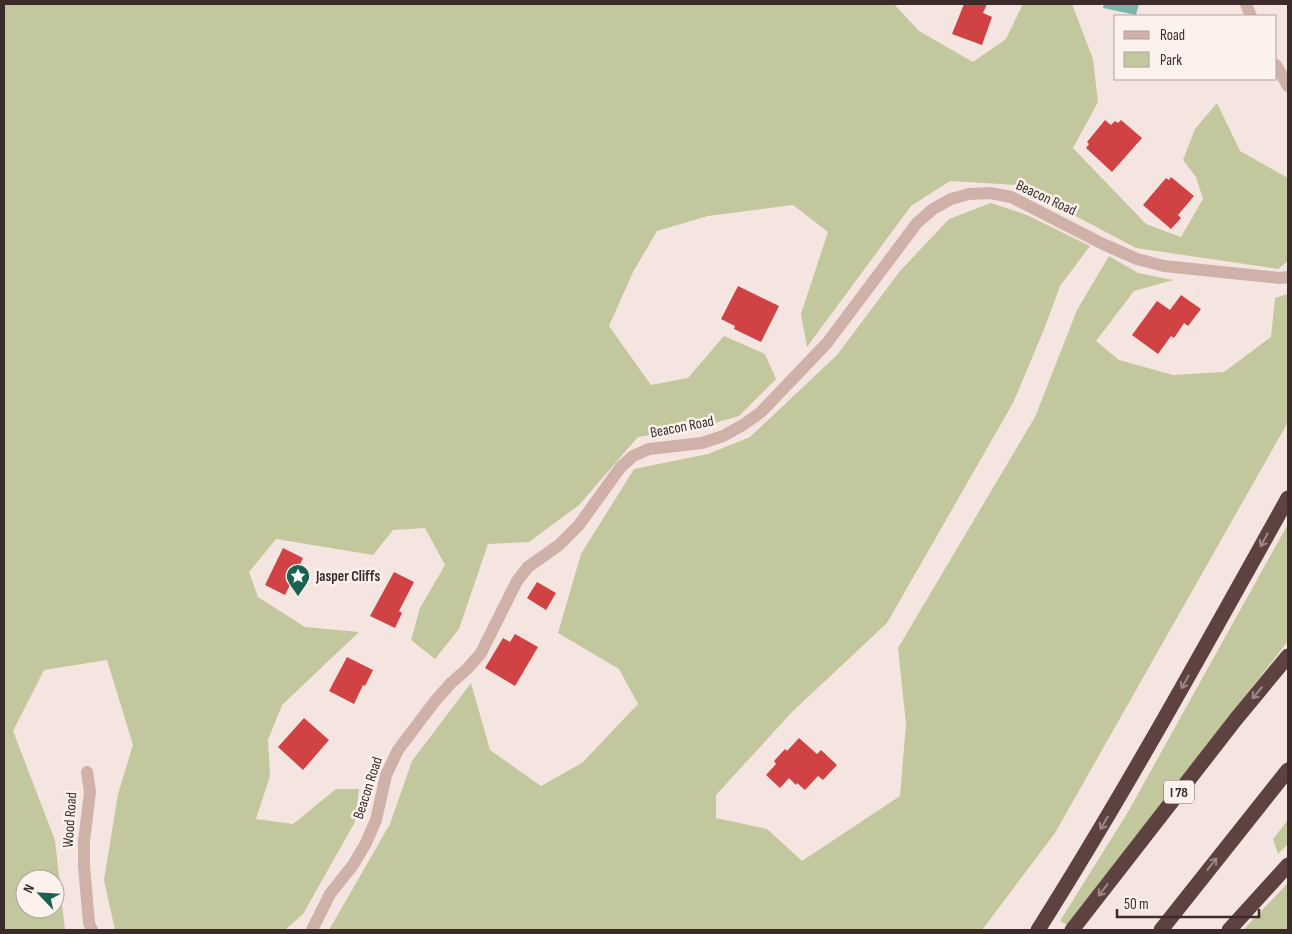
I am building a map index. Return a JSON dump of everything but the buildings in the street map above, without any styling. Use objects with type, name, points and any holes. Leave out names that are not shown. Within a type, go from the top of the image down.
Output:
[{"type":"highway","points":[[1038,930],[1075,873],[1129,781],[1288,498]]},
{"type":"highway","name":"I 78","points":[[1072,930],[1236,719],[1288,656]]},
{"type":"highway","points":[[1161,930],[1288,770]]},
{"type":"highway","points":[[1229,930],[1288,865]]},
{"type":"street","points":[[1277,68],[1288,86]]},
{"type":"street","name":"Beacon Road","points":[[312,930],[330,894],[353,865],[366,843],[376,820],[386,775],[398,750],[435,701],[451,683],[467,670],[481,653],[517,581],[528,567],[559,545],[579,525],[620,468],[633,456],[649,449],[702,443],[723,436],[761,412],[826,343],[917,223],[933,209],[952,199],[969,194],[990,193],[1012,197],[1103,244],[1137,259],[1164,266],[1280,278],[1288,277]]},
{"type":"street","name":"Wood Road","points":[[87,772],[90,792],[84,840],[84,866],[92,930]]},
{"type":"green space","points":[[4,4],[894,4],[919,31],[973,62],[1006,39],[1023,4],[1072,4],[1093,59],[1098,102],[1073,148],[1146,224],[1181,237],[1203,199],[1196,177],[1183,160],[1195,129],[1217,103],[1240,151],[1288,178],[1288,261],[1278,269],[1136,248],[1017,185],[950,181],[911,206],[807,347],[801,314],[828,232],[793,205],[708,216],[657,231],[633,272],[609,326],[651,385],[688,378],[724,336],[765,354],[776,379],[739,416],[693,429],[638,437],[579,505],[529,542],[488,544],[459,629],[435,659],[411,640],[420,608],[445,565],[425,528],[393,530],[373,555],[276,539],[249,572],[258,597],[305,627],[359,632],[282,705],[268,740],[270,776],[256,819],[293,824],[336,789],[359,789],[355,822],[303,914],[285,930],[115,930],[104,880],[118,794],[133,745],[107,660],[44,670],[13,731],[55,840],[58,869],[15,869],[15,919],[64,919],[65,930],[4,930]]},
{"type":"green space","points":[[991,203],[1027,215],[1090,246],[1060,286],[1013,403],[887,623],[793,711],[716,795],[716,818],[767,829],[802,861],[900,796],[906,724],[898,648],[1035,417],[1077,310],[1109,256],[1138,273],[1173,280],[1134,291],[1096,341],[1119,360],[1173,375],[1224,372],[1271,337],[1275,298],[1288,294],[1288,422],[1055,833],[982,930],[329,930],[390,824],[412,761],[471,683],[490,750],[541,786],[582,763],[638,704],[619,669],[558,633],[581,554],[634,469],[708,454],[750,437],[837,355],[900,271],[949,219]]},
{"type":"green space","points":[[1288,524],[1288,641],[1067,925],[1060,921],[1128,812]]},
{"type":"green space","points":[[1288,820],[1288,844],[1278,854],[1273,839]]},
{"type":"green space","points":[[1288,883],[1288,930],[1243,930]]},
{"type":"water","points":[[1104,4],[1139,4],[1136,15],[1103,8]]},
{"type":"place","name":"Jasper Cliffs","points":[[298,597]]}]
